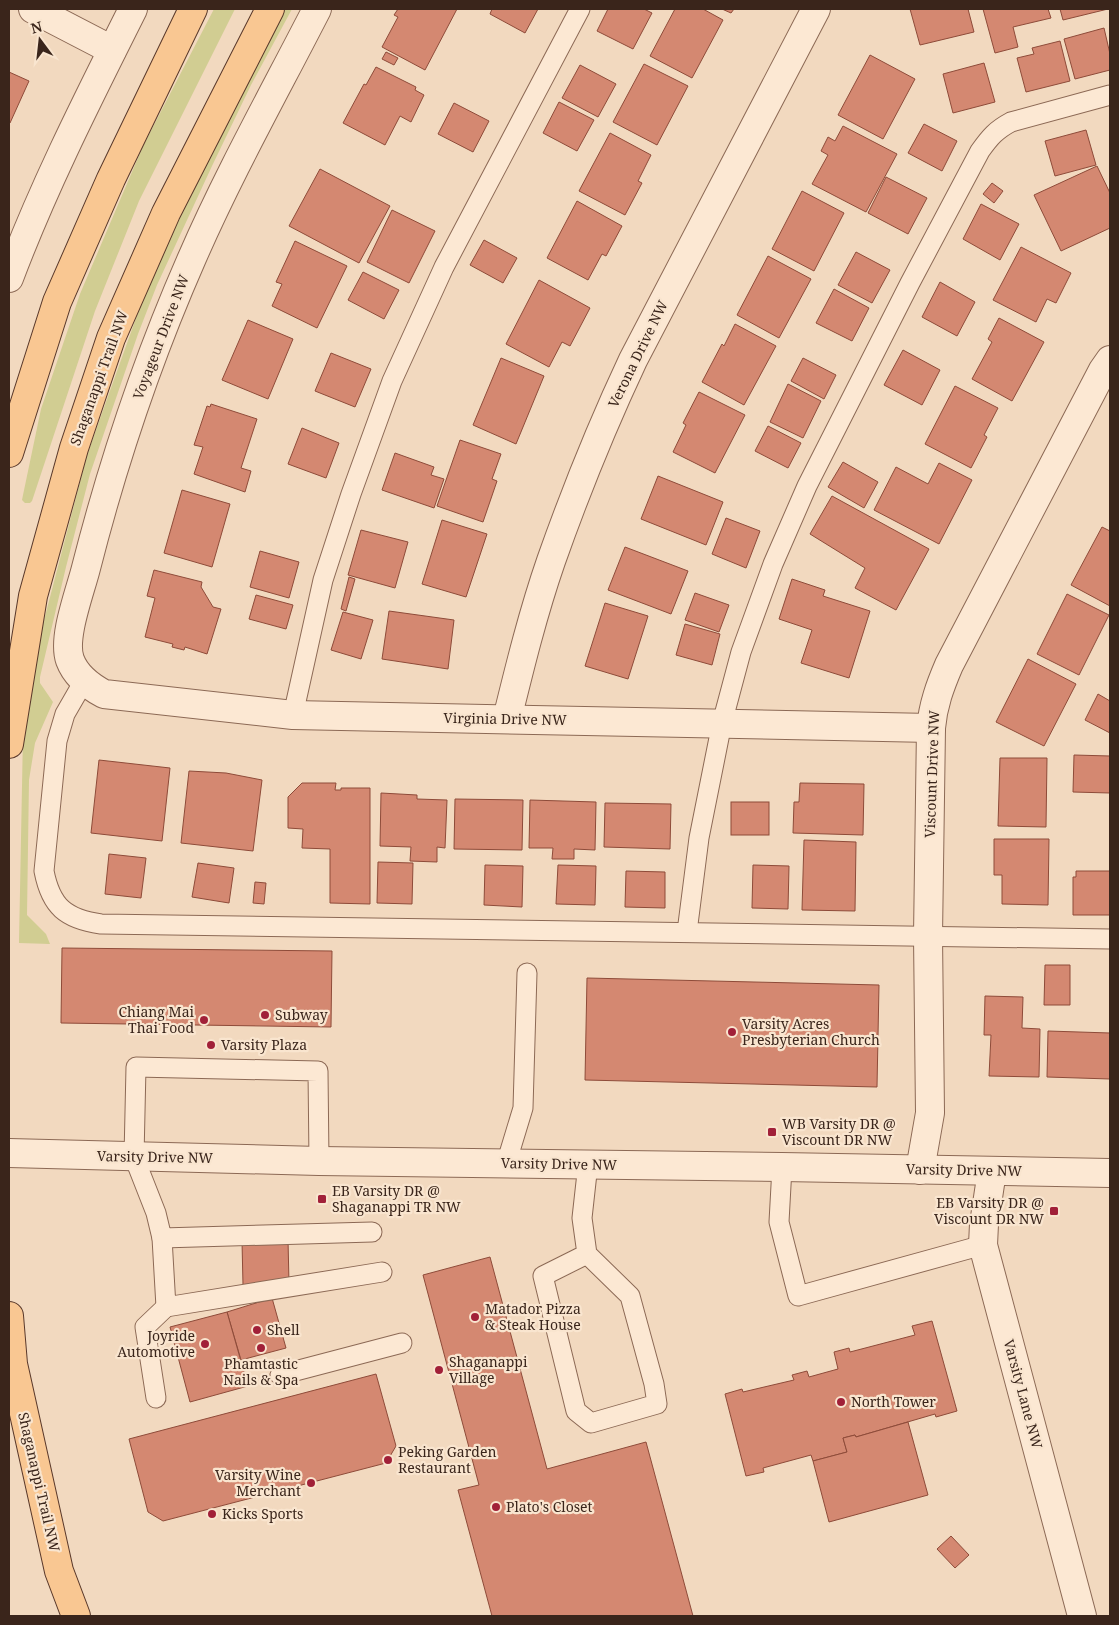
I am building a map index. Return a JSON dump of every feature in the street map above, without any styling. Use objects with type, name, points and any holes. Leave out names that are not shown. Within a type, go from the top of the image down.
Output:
[{"type":"main road","points":[[9,453],[57,302],[111,178],[193,9]]},
{"type":"main road","name":"Shaganappi Trail NW","points":[[9,744],[33,596],[74,448],[111,338],[166,213],[270,9]]},
{"type":"main road","name":"Shaganappi Trail NW","points":[[9,1316],[13,1364],[19,1393],[59,1571],[76,1616]]},
{"type":"street","points":[[33,9],[112,50]]},
{"type":"street","points":[[9,278],[29,225],[133,9]]},
{"type":"street","name":"Voyageur Drive NW","points":[[84,681],[70,660],[69,634],[90,550],[124,434],[157,343],[192,258],[317,9]]},
{"type":"street","name":"Verona Drive NW","points":[[507,719],[524,649],[550,563],[582,475],[615,399],[633,360],[816,9]]},
{"type":"street","name":"Viscount Drive NW","points":[[920,1170],[930,1113],[928,936],[931,728],[937,692],[948,664],[1110,360]]},
{"type":"street","name":"Virginia Drive NW","points":[[84,681],[104,694],[119,697],[293,715],[931,728]]},
{"type":"street","name":"Varsity Drive NW","points":[[9,1153],[319,1161],[782,1167],[1110,1174]]},
{"type":"street","name":"Varsity Lane NW","points":[[992,1171],[984,1224],[983,1245],[1082,1616]]},
{"type":"lane","points":[[293,715],[323,580],[351,494],[392,382],[444,267],[580,9]]},
{"type":"lane","points":[[687,932],[699,838],[722,723],[748,635],[773,564],[806,486],[980,151],[997,130],[1011,122],[1110,95]]},
{"type":"lane","points":[[84,681],[65,714],[57,741],[44,870],[47,887],[53,899],[70,916],[86,922],[102,924],[1110,939]]},
{"type":"lane","points":[[506,1164],[523,1108],[527,973]]},
{"type":"lane","points":[[166,1307],[162,1238],[156,1212],[134,1157],[136,1067],[318,1071],[319,1161]]},
{"type":"lane","points":[[587,1254],[543,1276],[576,1411],[591,1423],[657,1404],[654,1384],[630,1296],[587,1254],[582,1218],[588,1164]]},
{"type":"lane","points":[[782,1167],[779,1222],[798,1296],[983,1245]]},
{"type":"lane","points":[[162,1238],[372,1232]]},
{"type":"lane","points":[[156,1398],[145,1327],[166,1307],[382,1272]]},
{"type":"lane","points":[[280,1375],[402,1343]]},
{"type":"shaded area","points":[[214,9],[235,9],[139,201],[95,311],[32,501],[25,503],[22,500],[41,409],[80,294],[143,146]]},
{"type":"shaded area","points":[[282,9],[292,9],[251,85],[157,285],[138,334],[90,474],[40,677],[40,683],[53,702],[35,743],[29,780],[27,915],[46,934],[50,944],[19,943],[23,734],[36,651],[87,455],[150,279],[208,153]]},
{"type":"building","points":[[398,9],[457,9],[425,70],[382,47],[398,17],[394,15]]},
{"type":"building","points":[[492,9],[538,9],[525,33],[490,14]]},
{"type":"building","points":[[608,9],[644,9],[652,13],[633,49],[597,31]]},
{"type":"building","points":[[675,9],[703,9],[723,20],[692,78],[650,56]]},
{"type":"building","points":[[722,9],[734,9],[731,13]]},
{"type":"building","points":[[910,9],[968,9],[974,32],[920,45]]},
{"type":"building","points":[[983,9],[1048,9],[1051,18],[1013,27],[1018,47],[995,53]]},
{"type":"building","points":[[1060,9],[1108,9],[1063,20]]},
{"type":"building","points":[[1104,28],[1110,54],[1110,70],[1075,79],[1064,39]]},
{"type":"building","points":[[1060,41],[1070,81],[1026,92],[1017,58],[1034,54],[1032,48]]},
{"type":"building","points":[[386,52],[398,58],[394,65],[382,59]]},
{"type":"building","points":[[870,55],[915,79],[883,139],[838,115]]},
{"type":"building","points":[[984,63],[995,102],[953,113],[943,74]]},
{"type":"building","points":[[644,64],[688,86],[657,145],[613,122]]},
{"type":"building","points":[[580,65],[616,84],[598,117],[562,98]]},
{"type":"building","points":[[376,67],[416,87],[415,90],[424,95],[411,122],[400,116],[385,145],[343,123],[364,84],[366,85]]},
{"type":"building","points":[[9,72],[29,81],[10,123],[9,123]]},
{"type":"building","points":[[559,102],[594,120],[577,151],[543,133]]},
{"type":"building","points":[[454,103],[489,121],[473,152],[438,134]]},
{"type":"building","points":[[924,124],[957,141],[942,171],[908,153]]},
{"type":"building","points":[[843,126],[897,154],[866,212],[812,184],[828,155],[821,151],[828,137],[835,141]]},
{"type":"building","points":[[1086,130],[1096,165],[1055,176],[1045,141]]},
{"type":"building","points":[[610,133],[651,155],[638,181],[642,183],[625,215],[579,191]]},
{"type":"building","points":[[1097,166],[1110,193],[1110,228],[1061,251],[1034,195]]},
{"type":"building","points":[[320,169],[390,206],[359,263],[289,226]]},
{"type":"building","points":[[886,177],[927,198],[908,234],[868,213]]},
{"type":"building","points":[[992,183],[1003,191],[994,203],[983,194]]},
{"type":"building","points":[[802,191],[844,213],[814,271],[772,249]]},
{"type":"building","points":[[577,201],[622,226],[606,256],[602,254],[588,280],[547,258]]},
{"type":"building","points":[[981,204],[1019,224],[1000,260],[963,239]]},
{"type":"building","points":[[392,210],[435,231],[409,283],[367,262]]},
{"type":"building","points":[[484,240],[517,258],[503,283],[470,265]]},
{"type":"building","points":[[295,241],[347,266],[317,328],[272,306],[282,284],[276,282]]},
{"type":"building","points":[[1021,247],[1071,273],[1056,303],[1047,299],[1036,322],[993,300]]},
{"type":"building","points":[[856,252],[890,270],[872,303],[838,285]]},
{"type":"building","points":[[768,256],[811,279],[779,338],[737,315]]},
{"type":"building","points":[[363,272],[399,290],[384,319],[348,300]]},
{"type":"building","points":[[539,280],[590,308],[570,346],[562,342],[549,367],[506,344]]},
{"type":"building","points":[[940,282],[975,302],[957,336],[922,317]]},
{"type":"building","points":[[834,289],[869,308],[852,341],[816,323]]},
{"type":"building","points":[[999,318],[1044,342],[1012,401],[972,379],[992,342],[988,339]]},
{"type":"building","points":[[248,320],[293,339],[268,399],[222,380]]},
{"type":"building","points":[[735,324],[776,346],[744,405],[702,382]]},
{"type":"building","points":[[903,350],[940,370],[922,405],[884,385]]},
{"type":"building","points":[[331,353],[371,369],[355,407],[315,391]]},
{"type":"building","points":[[501,358],[544,376],[516,444],[473,425]]},
{"type":"building","points":[[803,358],[836,375],[824,399],[791,381]]},
{"type":"building","points":[[788,384],[821,401],[803,438],[770,422]]},
{"type":"building","points":[[955,386],[998,408],[984,435],[987,437],[971,468],[925,444]]},
{"type":"building","points":[[699,392],[745,415],[715,473],[673,452],[686,425],[683,423]]},
{"type":"building","points":[[211,404],[257,419],[241,468],[251,471],[245,492],[194,474],[203,447],[194,445],[207,406],[210,407]]},
{"type":"building","points":[[768,426],[801,443],[788,468],[755,451]]},
{"type":"building","points":[[302,428],[339,443],[326,478],[288,464]]},
{"type":"building","points":[[460,440],[501,454],[492,479],[497,481],[483,522],[437,506]]},
{"type":"building","points":[[395,453],[434,467],[431,475],[444,479],[434,508],[382,490]]},
{"type":"building","points":[[843,462],[878,482],[864,508],[828,487]]},
{"type":"building","points":[[939,463],[972,480],[939,544],[874,510],[896,467],[928,484]]},
{"type":"building","points":[[658,476],[723,502],[706,545],[641,519]]},
{"type":"building","points":[[182,490],[230,504],[212,567],[164,553]]},
{"type":"building","points":[[832,496],[929,549],[896,610],[855,588],[865,568],[810,534]]},
{"type":"building","points":[[726,518],[760,531],[746,568],[712,554]]},
{"type":"building","points":[[442,520],[487,534],[466,597],[422,584]]},
{"type":"building","points":[[1102,527],[1110,531],[1110,606],[1071,585]]},
{"type":"building","points":[[361,530],[408,542],[395,588],[348,575]]},
{"type":"building","points":[[625,547],[688,571],[671,614],[608,590]]},
{"type":"building","points":[[260,551],[299,562],[289,598],[250,587]]},
{"type":"building","points":[[154,570],[202,582],[201,587],[213,607],[221,609],[207,654],[185,647],[184,650],[172,647],[173,644],[145,637],[155,598],[147,596]]},
{"type":"building","points":[[349,577],[355,579],[346,611],[341,609]]},
{"type":"building","points":[[792,579],[825,590],[823,596],[870,611],[849,678],[801,663],[812,630],[779,619]]},
{"type":"building","points":[[695,593],[729,605],[719,632],[685,620]]},
{"type":"building","points":[[1067,594],[1109,615],[1079,675],[1037,654]]},
{"type":"building","points":[[256,595],[293,605],[286,629],[249,619]]},
{"type":"building","points":[[605,603],[648,616],[628,679],[585,666]]},
{"type":"building","points":[[389,611],[454,620],[448,669],[382,659]]},
{"type":"building","points":[[343,612],[373,620],[361,659],[331,650]]},
{"type":"building","points":[[685,624],[720,634],[712,665],[676,655]]},
{"type":"building","points":[[1028,659],[1076,684],[1044,746],[996,722]]},
{"type":"building","points":[[1098,694],[1110,701],[1110,733],[1085,720]]},
{"type":"building","points":[[1074,755],[1110,756],[1110,793],[1073,792]]},
{"type":"building","points":[[1000,758],[1047,758],[1046,827],[998,826]]},
{"type":"building","points":[[99,760],[170,768],[162,841],[91,833]]},
{"type":"building","points":[[189,771],[226,773],[262,780],[253,851],[181,843]]},
{"type":"building","points":[[302,783],[336,783],[335,790],[341,790],[341,788],[370,788],[370,904],[330,903],[330,849],[302,848],[303,829],[288,828],[288,797]]},
{"type":"building","points":[[800,783],[864,784],[863,835],[793,833],[794,802],[799,802]]},
{"type":"building","points":[[381,793],[417,795],[417,799],[447,800],[445,848],[437,847],[437,862],[410,861],[411,847],[380,846]]},
{"type":"building","points":[[455,799],[523,800],[522,850],[454,849]]},
{"type":"building","points":[[530,800],[596,802],[595,850],[574,849],[574,859],[552,859],[553,848],[529,848]]},
{"type":"building","points":[[731,802],[769,802],[769,835],[731,835]]},
{"type":"building","points":[[605,803],[671,804],[670,849],[604,847]]},
{"type":"building","points":[[994,839],[1049,839],[1048,905],[1002,904],[1002,875],[994,875]]},
{"type":"building","points":[[804,840],[856,842],[855,911],[802,910]]},
{"type":"building","points":[[109,854],[146,858],[141,898],[105,894]]},
{"type":"building","points":[[378,862],[413,863],[412,904],[377,903]]},
{"type":"building","points":[[198,863],[234,868],[229,903],[192,897]]},
{"type":"building","points":[[485,865],[523,866],[522,907],[484,905]]},
{"type":"building","points":[[558,865],[596,866],[595,905],[556,904]]},
{"type":"building","points":[[753,865],[789,866],[788,909],[752,908]]},
{"type":"building","points":[[626,871],[665,872],[665,908],[625,907]]},
{"type":"building","points":[[1076,871],[1110,871],[1110,915],[1073,915],[1073,877],[1076,877]]},
{"type":"building","points":[[255,882],[266,883],[264,904],[253,903]]},
{"type":"building","points":[[62,948],[332,951],[331,1027],[61,1023]]},
{"type":"building","points":[[1045,965],[1070,965],[1070,1005],[1044,1005]]},
{"type":"building","name":"Varsity Acres Presbyterian Church","points":[[587,978],[879,985],[877,1087],[585,1080]]},
{"type":"building","points":[[985,996],[1023,997],[1022,1028],[1040,1029],[1039,1077],[989,1076],[991,1035],[984,1035]]},
{"type":"building","points":[[1048,1031],[1110,1033],[1110,1079],[1047,1077]]},
{"type":"building","name":"Shell","points":[[288,1239],[289,1284],[243,1285],[242,1241]]},
{"type":"building","points":[[490,1257],[547,1469],[646,1442],[693,1616],[492,1616],[458,1490],[479,1485],[423,1275]]},
{"type":"building","name":"Shell","points":[[272,1298],[286,1348],[241,1360],[227,1312]]},
{"type":"building","name":"Joyride Automotive","points":[[227,1312],[248,1386],[190,1402],[170,1327]]},
{"type":"building","name":"North Tower","points":[[932,1321],[957,1411],[936,1417],[935,1414],[856,1437],[855,1435],[843,1438],[847,1452],[813,1461],[811,1455],[763,1468],[764,1472],[746,1476],[725,1394],[742,1389],[743,1392],[794,1380],[792,1375],[807,1371],[809,1377],[838,1369],[834,1352],[849,1348],[850,1352],[915,1335],[912,1326]]},
{"type":"building","points":[[376,1374],[396,1446],[386,1463],[163,1521],[148,1512],[129,1439]]},
{"type":"building","points":[[908,1422],[928,1495],[829,1522],[813,1461],[847,1452],[843,1438],[855,1435],[856,1437]]},
{"type":"building","points":[[951,1536],[969,1555],[955,1568],[937,1549]]},
{"type":"place","name":"Subway","points":[[265,1015]]},
{"type":"place","name":"Chiang Mai Thai Food","points":[[204,1020]]},
{"type":"place","name":"Varsity Acres Presbyterian Church","points":[[732,1032]]},
{"type":"place","name":"Varsity Plaza","points":[[211,1045]]},
{"type":"place","name":"WB Varsity DR @ Viscount DR NW","points":[[772,1132]]},
{"type":"place","name":"EB Varsity DR @ Shaganappi TR NW","points":[[322,1199]]},
{"type":"place","name":"EB Varsity DR @ Viscount DR NW","points":[[1054,1211]]},
{"type":"place","name":"Matador Pizza & Steak House","points":[[475,1317]]},
{"type":"place","name":"Shell","points":[[257,1330]]},
{"type":"place","name":"Joyride Automotive","points":[[205,1344]]},
{"type":"place","name":"Phamtastic Nails & Spa","points":[[261,1348]]},
{"type":"place","name":"Shaganappi Village","points":[[439,1370]]},
{"type":"place","name":"North Tower","points":[[841,1402]]},
{"type":"place","name":"Peking Garden Restaurant","points":[[388,1460]]},
{"type":"place","name":"Varsity Wine Merchant","points":[[311,1483]]},
{"type":"place","name":"Plato's Closet","points":[[496,1507]]},
{"type":"place","name":"Kicks Sports","points":[[212,1514]]}]
